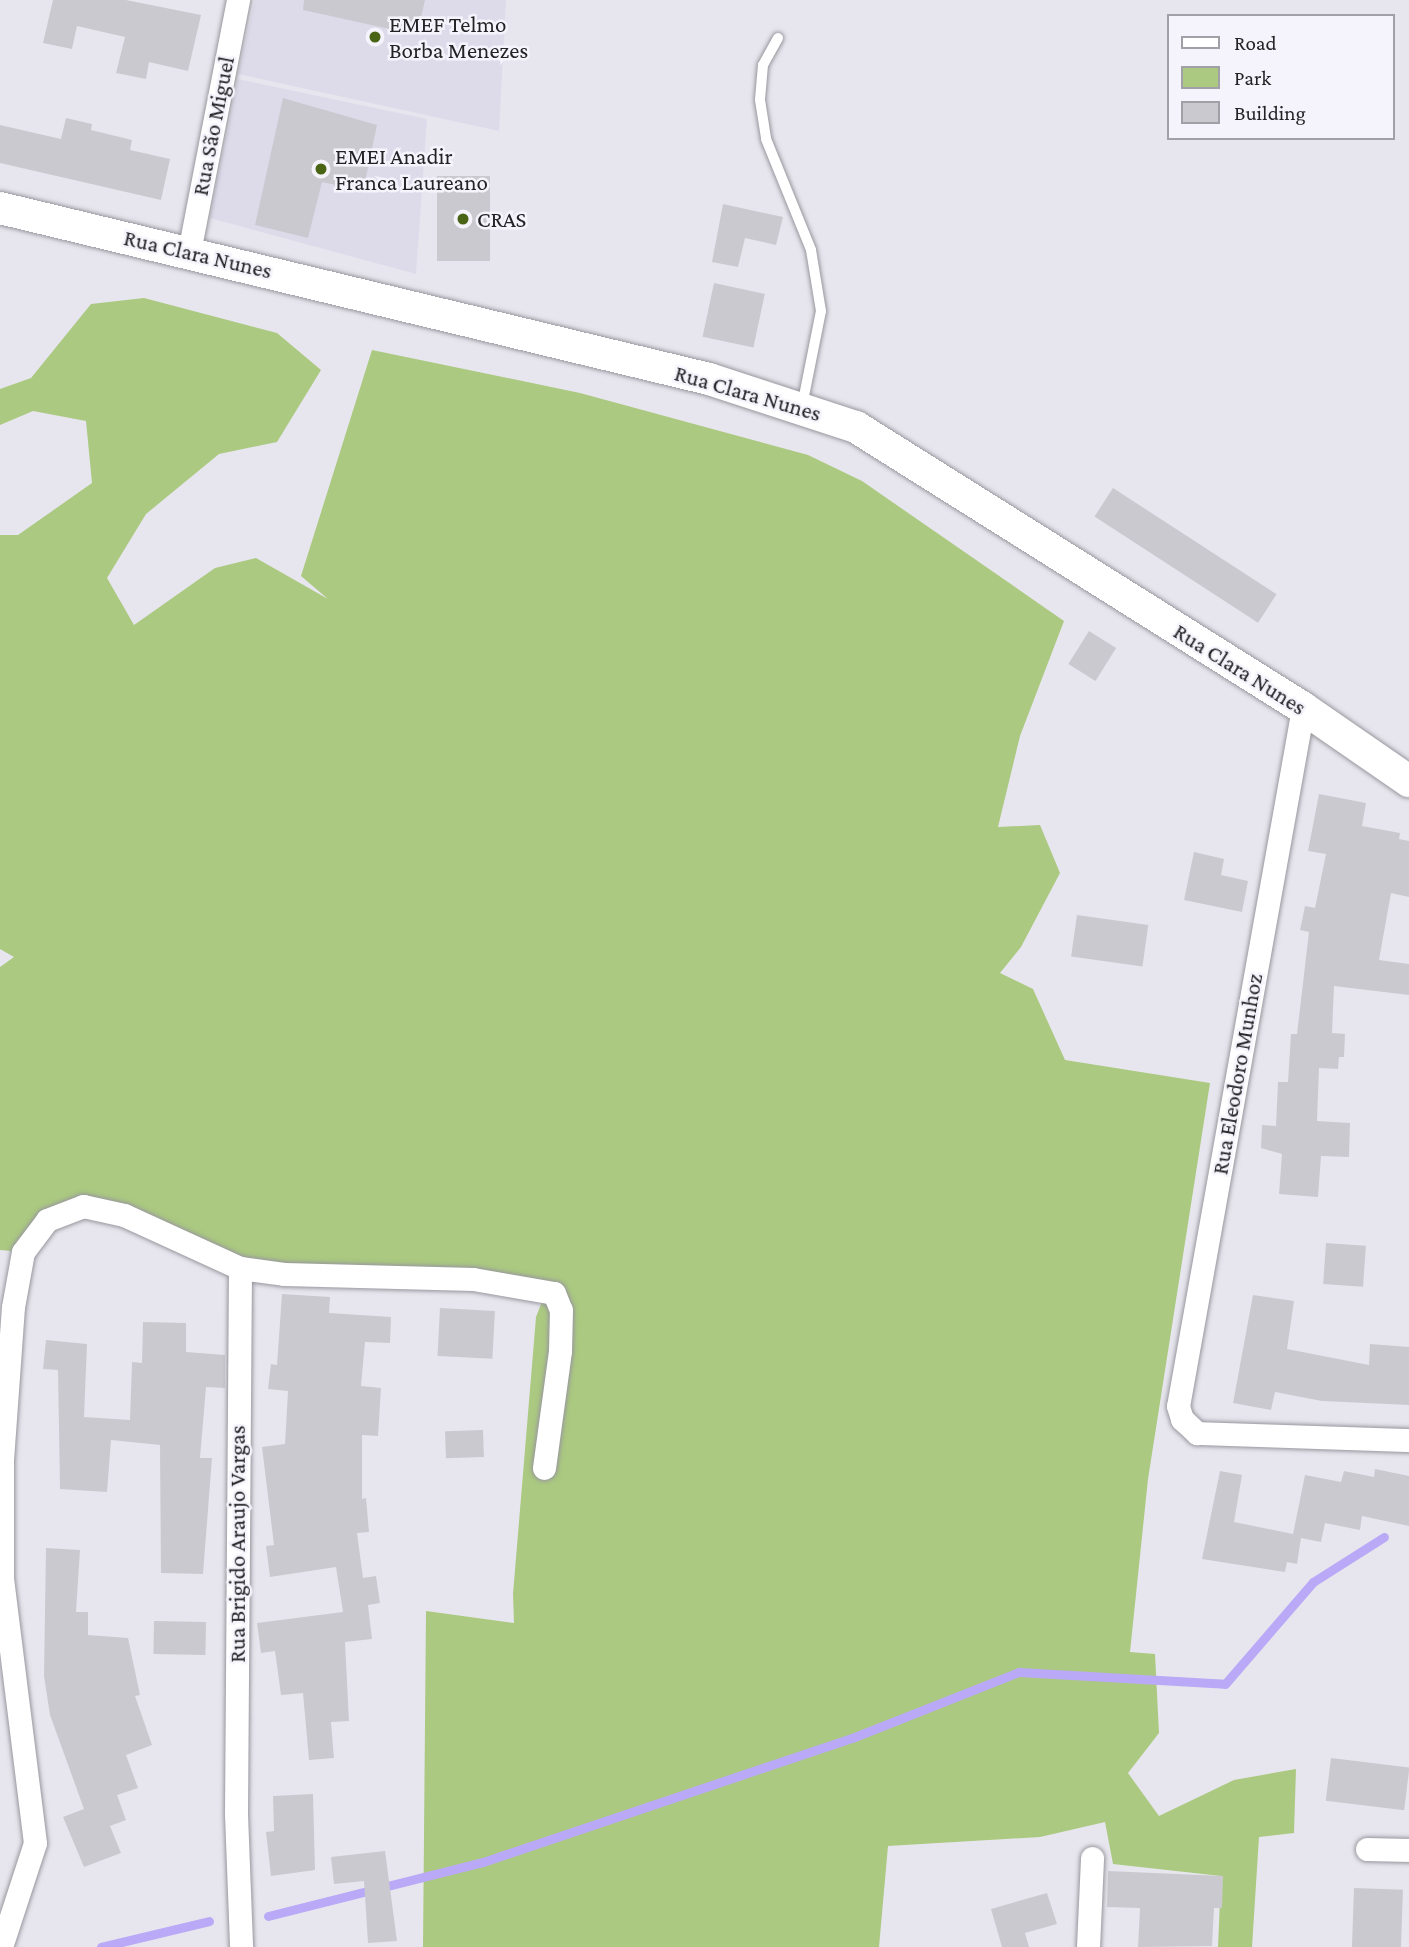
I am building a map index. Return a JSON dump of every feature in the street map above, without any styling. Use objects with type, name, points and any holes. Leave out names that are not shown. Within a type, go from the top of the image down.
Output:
[{"type":"street","name":"Rua São Miguel","points":[[189,252],[238,0]]},
{"type":"street","name":"Rua Clara Nunes","points":[[0,208],[709,379],[803,406],[856,427],[1303,708],[1409,781]]},
{"type":"street","name":"Rua Eleodoro Munhoz","points":[[1303,708],[1180,1385],[1182,1419],[1196,1433],[1409,1440]]},
{"type":"street","points":[[1,1947],[35,1843],[2,1577],[2,1460],[19,1273],[23,1252],[47,1220],[83,1206],[124,1215],[240,1268],[284,1274],[473,1279],[554,1293],[561,1310],[560,1352],[544,1468]]},
{"type":"street","name":"Rua Brigido Araujo Vargas","points":[[240,1268],[236,1814],[241,1947]]},
{"type":"street","points":[[1367,1849],[1409,1850]]},
{"type":"street","points":[[1088,1947],[1092,1858]]},
{"type":"lane","points":[[778,38],[763,65],[760,100],[766,139],[811,250],[821,312],[803,406]]},
{"type":"shaded area","name":"EMEF Telmo Borba Menezes","points":[[255,0],[506,0],[499,131],[238,74]]},
{"type":"shaded area","name":"EMEI Anadir Franca Laureano","points":[[238,79],[427,119],[416,274],[210,218]]},
{"type":"green space","points":[[144,298],[277,333],[321,370],[277,442],[219,454],[146,514],[107,578],[134,625],[215,568],[256,558],[328,599],[301,576],[372,350],[580,393],[808,455],[862,481],[1064,621],[1020,736],[998,827],[1040,825],[1060,873],[1021,947],[1000,973],[1033,989],[1065,1060],[1210,1083],[1148,1479],[1130,1652],[1155,1654],[1159,1733],[1128,1773],[1159,1816],[1234,1780],[1296,1769],[1294,1833],[1259,1837],[1252,1947],[1218,1947],[1221,1876],[1113,1864],[1105,1822],[1040,1837],[888,1846],[879,1947],[423,1947],[426,1611],[514,1623],[513,1594],[536,1317],[549,1284],[242,1263],[83,1206],[23,1252],[0,1250],[0,967],[14,957],[0,949],[0,535],[18,535],[92,483],[86,421],[33,411],[0,425],[0,389],[31,378],[91,304]]},
{"type":"building","points":[[53,0],[126,0],[201,15],[188,71],[149,62],[146,79],[116,73],[125,37],[77,26],[72,49],[43,43]]},
{"type":"building","points":[[304,0],[425,0],[417,35],[303,10]]},
{"type":"building","points":[[283,98],[377,125],[363,191],[322,182],[308,238],[255,225]]},
{"type":"building","points":[[66,118],[92,124],[91,130],[132,140],[130,150],[170,159],[161,200],[0,163],[0,125],[61,139]]},
{"type":"building","name":"CRAS","points":[[437,176],[490,176],[490,261],[437,261]]},
{"type":"building","points":[[723,204],[783,217],[776,245],[745,238],[738,267],[712,262]]},
{"type":"building","points":[[714,283],[765,294],[753,348],[703,337]]},
{"type":"building","points":[[1113,488],[1277,594],[1258,623],[1094,517]]},
{"type":"building","points":[[1089,631],[1116,648],[1095,681],[1068,664]]},
{"type":"building","points":[[1319,794],[1366,803],[1362,826],[1400,833],[1399,839],[1409,841],[1409,897],[1391,893],[1379,960],[1409,964],[1409,995],[1334,986],[1332,1033],[1345,1034],[1344,1057],[1339,1057],[1338,1069],[1319,1068],[1317,1121],[1350,1123],[1349,1157],[1321,1156],[1318,1197],[1279,1194],[1282,1154],[1261,1148],[1262,1125],[1276,1126],[1278,1082],[1288,1082],[1291,1034],[1297,1034],[1309,932],[1300,930],[1305,906],[1315,908],[1326,854],[1308,851]]},
{"type":"building","points":[[1194,852],[1224,859],[1221,875],[1248,881],[1242,912],[1184,900]]},
{"type":"building","points":[[1077,915],[1148,925],[1142,967],[1071,957]]},
{"type":"building","points":[[1326,1243],[1366,1246],[1363,1287],[1323,1284]]},
{"type":"building","points":[[282,1294],[330,1297],[329,1313],[391,1317],[390,1343],[365,1342],[361,1386],[381,1388],[378,1436],[362,1435],[362,1499],[366,1498],[369,1532],[357,1533],[363,1578],[376,1576],[380,1603],[368,1605],[372,1639],[345,1642],[349,1721],[331,1722],[334,1758],[309,1760],[303,1693],[281,1695],[275,1651],[261,1653],[257,1623],[343,1612],[336,1567],[270,1577],[266,1546],[274,1545],[262,1447],[285,1444],[288,1391],[268,1389],[271,1364],[277,1365]]},
{"type":"building","points":[[1253,1295],[1294,1301],[1287,1349],[1369,1365],[1370,1344],[1409,1347],[1409,1405],[1322,1401],[1275,1392],[1271,1410],[1233,1403]]},
{"type":"building","points":[[440,1308],[495,1311],[492,1359],[437,1356]]},
{"type":"building","points":[[143,1322],[186,1323],[186,1352],[225,1355],[225,1388],[206,1387],[200,1458],[212,1458],[203,1574],[161,1573],[160,1445],[111,1440],[107,1492],[60,1489],[58,1370],[43,1369],[46,1340],[87,1344],[84,1417],[130,1420],[132,1362],[142,1363]]},
{"type":"building","points":[[483,1430],[484,1457],[446,1458],[445,1431]]},
{"type":"building","points":[[1375,1469],[1409,1476],[1409,1526],[1362,1516],[1360,1530],[1325,1523],[1321,1542],[1301,1538],[1297,1564],[1287,1562],[1285,1572],[1202,1559],[1220,1471],[1242,1475],[1234,1522],[1293,1534],[1305,1475],[1341,1482],[1344,1471],[1374,1477]]},
{"type":"building","points":[[46,1548],[80,1550],[76,1612],[88,1612],[88,1635],[128,1638],[140,1695],[135,1696],[152,1745],[126,1755],[138,1788],[117,1795],[126,1820],[110,1826],[121,1853],[84,1867],[63,1817],[84,1809],[50,1715],[44,1676]]},
{"type":"building","points":[[154,1621],[206,1622],[205,1655],[153,1654]]},
{"type":"building","points":[[1331,1758],[1409,1768],[1404,1810],[1326,1801]]},
{"type":"building","points":[[313,1794],[315,1870],[271,1876],[266,1832],[274,1831],[273,1796]]},
{"type":"building","points":[[385,1851],[397,1941],[368,1943],[364,1881],[334,1884],[331,1857]]},
{"type":"building","points":[[1108,1871],[1223,1876],[1222,1908],[1214,1908],[1212,1946],[1138,1947],[1140,1908],[1107,1907]]},
{"type":"building","points":[[1354,1888],[1403,1890],[1401,1947],[1352,1947]]},
{"type":"building","points":[[1047,1893],[1057,1924],[1025,1933],[1029,1947],[1002,1947],[991,1909]]},
{"type":"waterway","points":[[268,1916],[483,1862],[852,1738],[1019,1672],[1225,1684],[1313,1582],[1384,1537]]},
{"type":"waterway","points":[[101,1947],[209,1921]]},
{"type":"place","name":"EMEF Telmo Borba Menezes","points":[[375,37]]},
{"type":"place","name":"EMEI Anadir Franca Laureano","points":[[321,169]]},
{"type":"place","name":"CRAS","points":[[463,219]]}]
